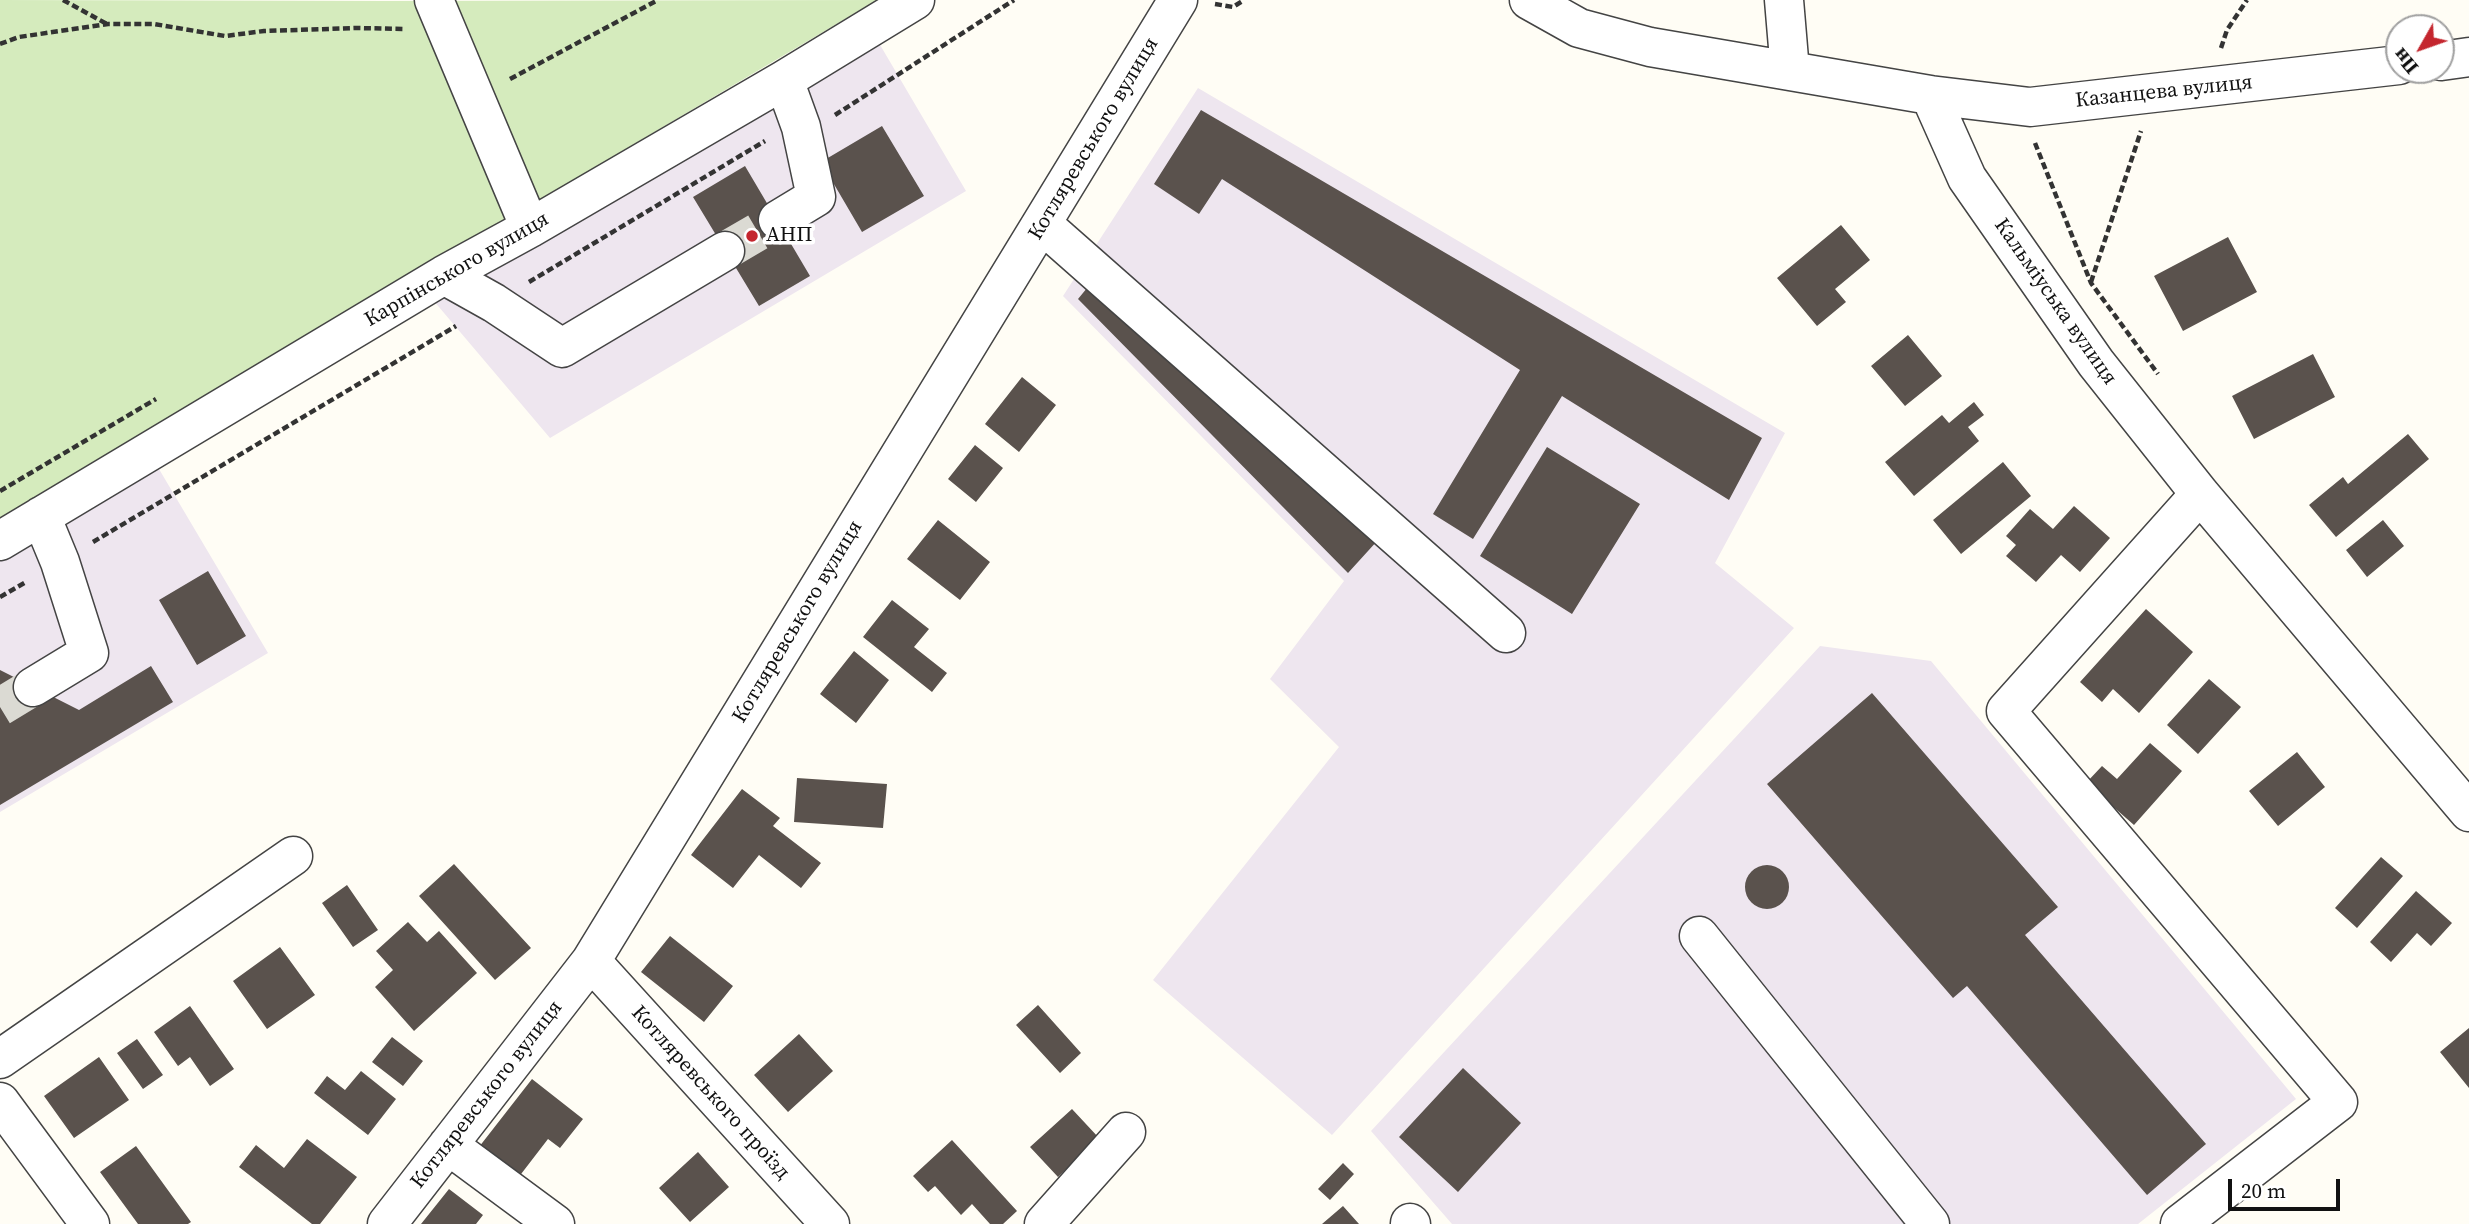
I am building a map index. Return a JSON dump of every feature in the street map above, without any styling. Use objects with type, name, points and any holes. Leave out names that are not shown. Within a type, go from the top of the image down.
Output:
[{"type":"street","name":"Карпінського вулиця","points":[[0,541],[444,275],[784,80],[915,0]]},
{"type":"street","points":[[1529,0],[1579,28],[1650,47],[1930,95]]},
{"type":"street","points":[[1784,0],[1790,71]]},
{"type":"street","name":"Котляревського вулиця","points":[[387,1224],[591,961],[1042,224],[1197,2]]},
{"type":"street","points":[[441,15],[530,228]]},
{"type":"street","name":"Казанцева вулиця","points":[[1930,95],[2030,107],[2385,67]]},
{"type":"street","points":[[778,220],[816,197],[801,127],[784,80]]},
{"type":"street","name":"Кальміуська вулиця","points":[[1930,95],[1967,178],[2096,363],[2200,494],[2469,812]]},
{"type":"street","points":[[1042,224],[1506,633]]},
{"type":"street","points":[[444,275],[494,303],[562,348],[725,251]]},
{"type":"street","points":[[2180,1224],[2338,1102],[2006,711],[2200,494]]},
{"type":"street","points":[[33,687],[89,653],[60,562],[41,516]]},
{"type":"street","points":[[0,1059],[293,856]]},
{"type":"street","points":[[1699,936],[1930,1224]]},
{"type":"street","name":"Котляревського проїзд","points":[[591,961],[830,1224]]},
{"type":"street","points":[[0,1102],[90,1224]]},
{"type":"street","points":[[1044,1224],[1126,1132]]},
{"type":"street","points":[[448,1145],[555,1224]]},
{"type":"path","points":[[63,0],[108,24]]},
{"type":"path","points":[[475,97],[657,0]]},
{"type":"path","points":[[60,562],[762,141],[831,117],[1014,0]]},
{"type":"path","points":[[1197,2],[1233,8],[1244,0]]},
{"type":"path","points":[[2219,55],[2227,30],[2247,0]]},
{"type":"path","points":[[0,44],[19,37],[108,24],[154,24],[225,36],[264,31],[357,28],[441,15]]},
{"type":"path","points":[[2031,134],[2091,283],[2153,94]]},
{"type":"shaded area","points":[[876,38],[966,191],[550,438],[433,300]]},
{"type":"shaded area","points":[[1198,88],[1785,433],[1715,563],[1794,628],[1332,1135],[1153,980],[1339,747],[1270,679],[1344,581],[1063,296]]},
{"type":"shaded area","points":[[156,464],[268,653],[0,812],[0,557]]},
{"type":"shaded area","points":[[1820,646],[1931,661],[2296,1099],[2138,1224],[1452,1224],[1371,1131]]},
{"type":"green space","points":[[0,0],[386,1],[877,0],[0,520]]},
{"type":"building","points":[[1201,110],[1762,438],[1729,500],[1562,396],[1473,539],[1433,514],[1520,370],[1222,179],[1199,214],[1154,184]]},
{"type":"building","points":[[882,126],[924,196],[862,232],[821,162]]},
{"type":"building","points":[[745,166],[810,276],[759,306],[693,197]]},
{"type":"building","points":[[1841,225],[1870,260],[1835,289],[1846,302],[1817,326],[1777,278]]},
{"type":"building","points":[[2228,237],[2257,292],[2183,331],[2154,276]]},
{"type":"building","points":[[1092,282],[1378,540],[1348,573],[1078,299]]},
{"type":"building","points":[[1908,335],[1942,376],[1905,406],[1871,366]]},
{"type":"building","points":[[2313,354],[2335,397],[2254,439],[2232,396]]},
{"type":"building","points":[[1022,377],[1056,405],[1019,452],[985,424]]},
{"type":"building","points":[[1974,402],[1984,415],[1968,427],[1979,441],[1914,496],[1885,462],[1942,415],[1949,423]]},
{"type":"building","points":[[2408,434],[2429,459],[2336,537],[2309,505],[2343,477],[2348,484]]},
{"type":"building","points":[[975,445],[1003,468],[976,502],[948,479]]},
{"type":"building","points":[[1547,447],[1640,504],[1572,614],[1480,556]]},
{"type":"building","points":[[2003,462],[2031,496],[1961,554],[1933,520]]},
{"type":"building","points":[[2074,506],[2110,538],[2080,572],[2061,555],[2036,582],[2006,556],[2016,545],[2006,536],[2030,509],[2053,529]]},
{"type":"building","points":[[938,520],[990,562],[960,600],[907,559]]},
{"type":"building","points":[[2383,520],[2404,546],[2367,577],[2346,550]]},
{"type":"building","points":[[208,571],[246,636],[197,665],[159,600]]},
{"type":"building","points":[[892,600],[929,629],[914,647],[947,673],[932,692],[863,637]]},
{"type":"building","points":[[2146,609],[2193,652],[2139,713],[2113,689],[2102,702],[2080,682]]},
{"type":"building","points":[[854,651],[889,680],[856,723],[820,694]]},
{"type":"building","points":[[151,666],[173,702],[0,805],[0,670],[79,710]]},
{"type":"building","points":[[2209,679],[2241,707],[2198,754],[2167,725]]},
{"type":"building","points":[[1872,693],[2058,907],[2025,935],[2206,1144],[2147,1195],[1967,986],[1953,998],[1767,784]]},
{"type":"building","points":[[2150,743],[2182,771],[2134,825],[2086,783],[2102,766],[2117,779]]},
{"type":"building","points":[[2297,752],[2325,787],[2278,826],[2249,791]]},
{"type":"building","points":[[797,778],[887,784],[883,828],[794,822]]},
{"type":"building","points":[[742,789],[780,818],[773,826],[821,863],[801,888],[759,855],[733,888],[691,855]]},
{"type":"building","points":[[2381,857],[2403,876],[2357,928],[2335,908]]},
{"type":"building","points":[[454,864],[531,948],[495,980],[419,896]]},
{"type":"building","points":[[1767,865],[1782,872],[1789,887],[1782,902],[1767,909],[1752,902],[1745,887],[1752,872]]},
{"type":"building","points":[[347,885],[378,930],[353,947],[322,903]]},
{"type":"building","points":[[2416,891],[2452,923],[2431,946],[2417,933],[2391,962],[2370,942]]},
{"type":"building","points":[[408,922],[427,942],[439,931],[477,973],[414,1031],[375,987],[393,970],[376,951]]},
{"type":"building","points":[[670,936],[733,986],[704,1022],[641,972]]},
{"type":"building","points":[[280,947],[315,995],[267,1029],[233,981]]},
{"type":"building","points":[[1038,1005],[1081,1053],[1060,1073],[1016,1025]]},
{"type":"building","points":[[190,1006],[234,1069],[210,1086],[190,1057],[178,1066],[154,1032]]},
{"type":"building","points":[[2469,1028],[2469,1088],[2440,1052]]},
{"type":"building","points":[[799,1034],[833,1071],[788,1112],[754,1075]]},
{"type":"building","points":[[392,1037],[423,1061],[403,1086],[372,1062]]},
{"type":"building","points":[[137,1039],[163,1075],[143,1089],[117,1053]]},
{"type":"building","points":[[99,1057],[129,1100],[74,1138],[44,1096]]},
{"type":"building","points":[[1463,1068],[1521,1123],[1458,1192],[1399,1137]]},
{"type":"building","points":[[361,1071],[396,1099],[368,1135],[314,1093],[327,1076],[345,1090]]},
{"type":"building","points":[[532,1079],[583,1119],[560,1148],[548,1139],[518,1178],[479,1147]]},
{"type":"building","points":[[1072,1109],[1099,1138],[1058,1177],[1030,1147]]},
{"type":"building","points":[[307,1139],[357,1177],[320,1224],[312,1224],[239,1167],[256,1145],[284,1168]]},
{"type":"building","points":[[952,1140],[1017,1211],[1003,1224],[990,1224],[972,1204],[961,1215],[935,1186],[928,1192],[913,1176]]},
{"type":"building","points":[[136,1146],[191,1222],[138,1224],[100,1172]]},
{"type":"building","points":[[698,1152],[729,1187],[690,1222],[659,1188]]},
{"type":"building","points":[[1343,1163],[1354,1174],[1330,1200],[1318,1189]]},
{"type":"building","points":[[449,1189],[483,1215],[476,1224],[421,1224]]},
{"type":"building","points":[[1343,1206],[1359,1224],[1322,1224]]},
{"type":"tunnel","points":[[725,251],[778,220]]},
{"type":"tunnel","points":[[0,707],[33,687]]},
{"type":"place","name":"АНП","points":[[752,236]]}]
